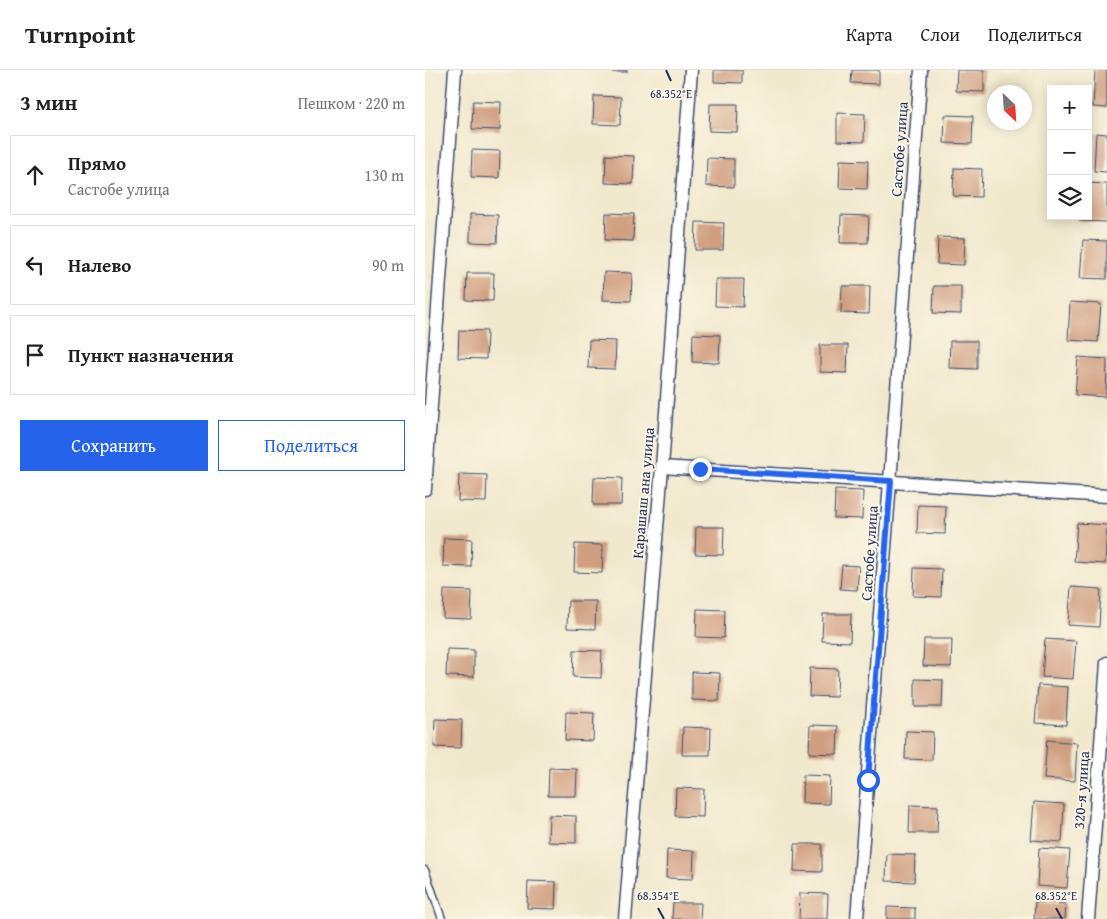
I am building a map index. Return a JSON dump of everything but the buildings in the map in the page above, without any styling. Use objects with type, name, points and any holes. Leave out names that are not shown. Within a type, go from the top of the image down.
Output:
[{"type":"street","points":[[425,489],[455,70]]},
{"type":"street","name":"Карашаш ана улица","points":[[625,919],[662,467],[691,70]]},
{"type":"street","name":"Састобе улица","points":[[857,919],[921,70]]},
{"type":"street","points":[[662,467],[1107,496]]},
{"type":"street","name":"320-я улица","points":[[1088,919],[1107,663]]},
{"type":"lane","points":[[425,870],[443,919]]},
{"type":"route","points":[[700,469],[891,481],[868,780]]}]
